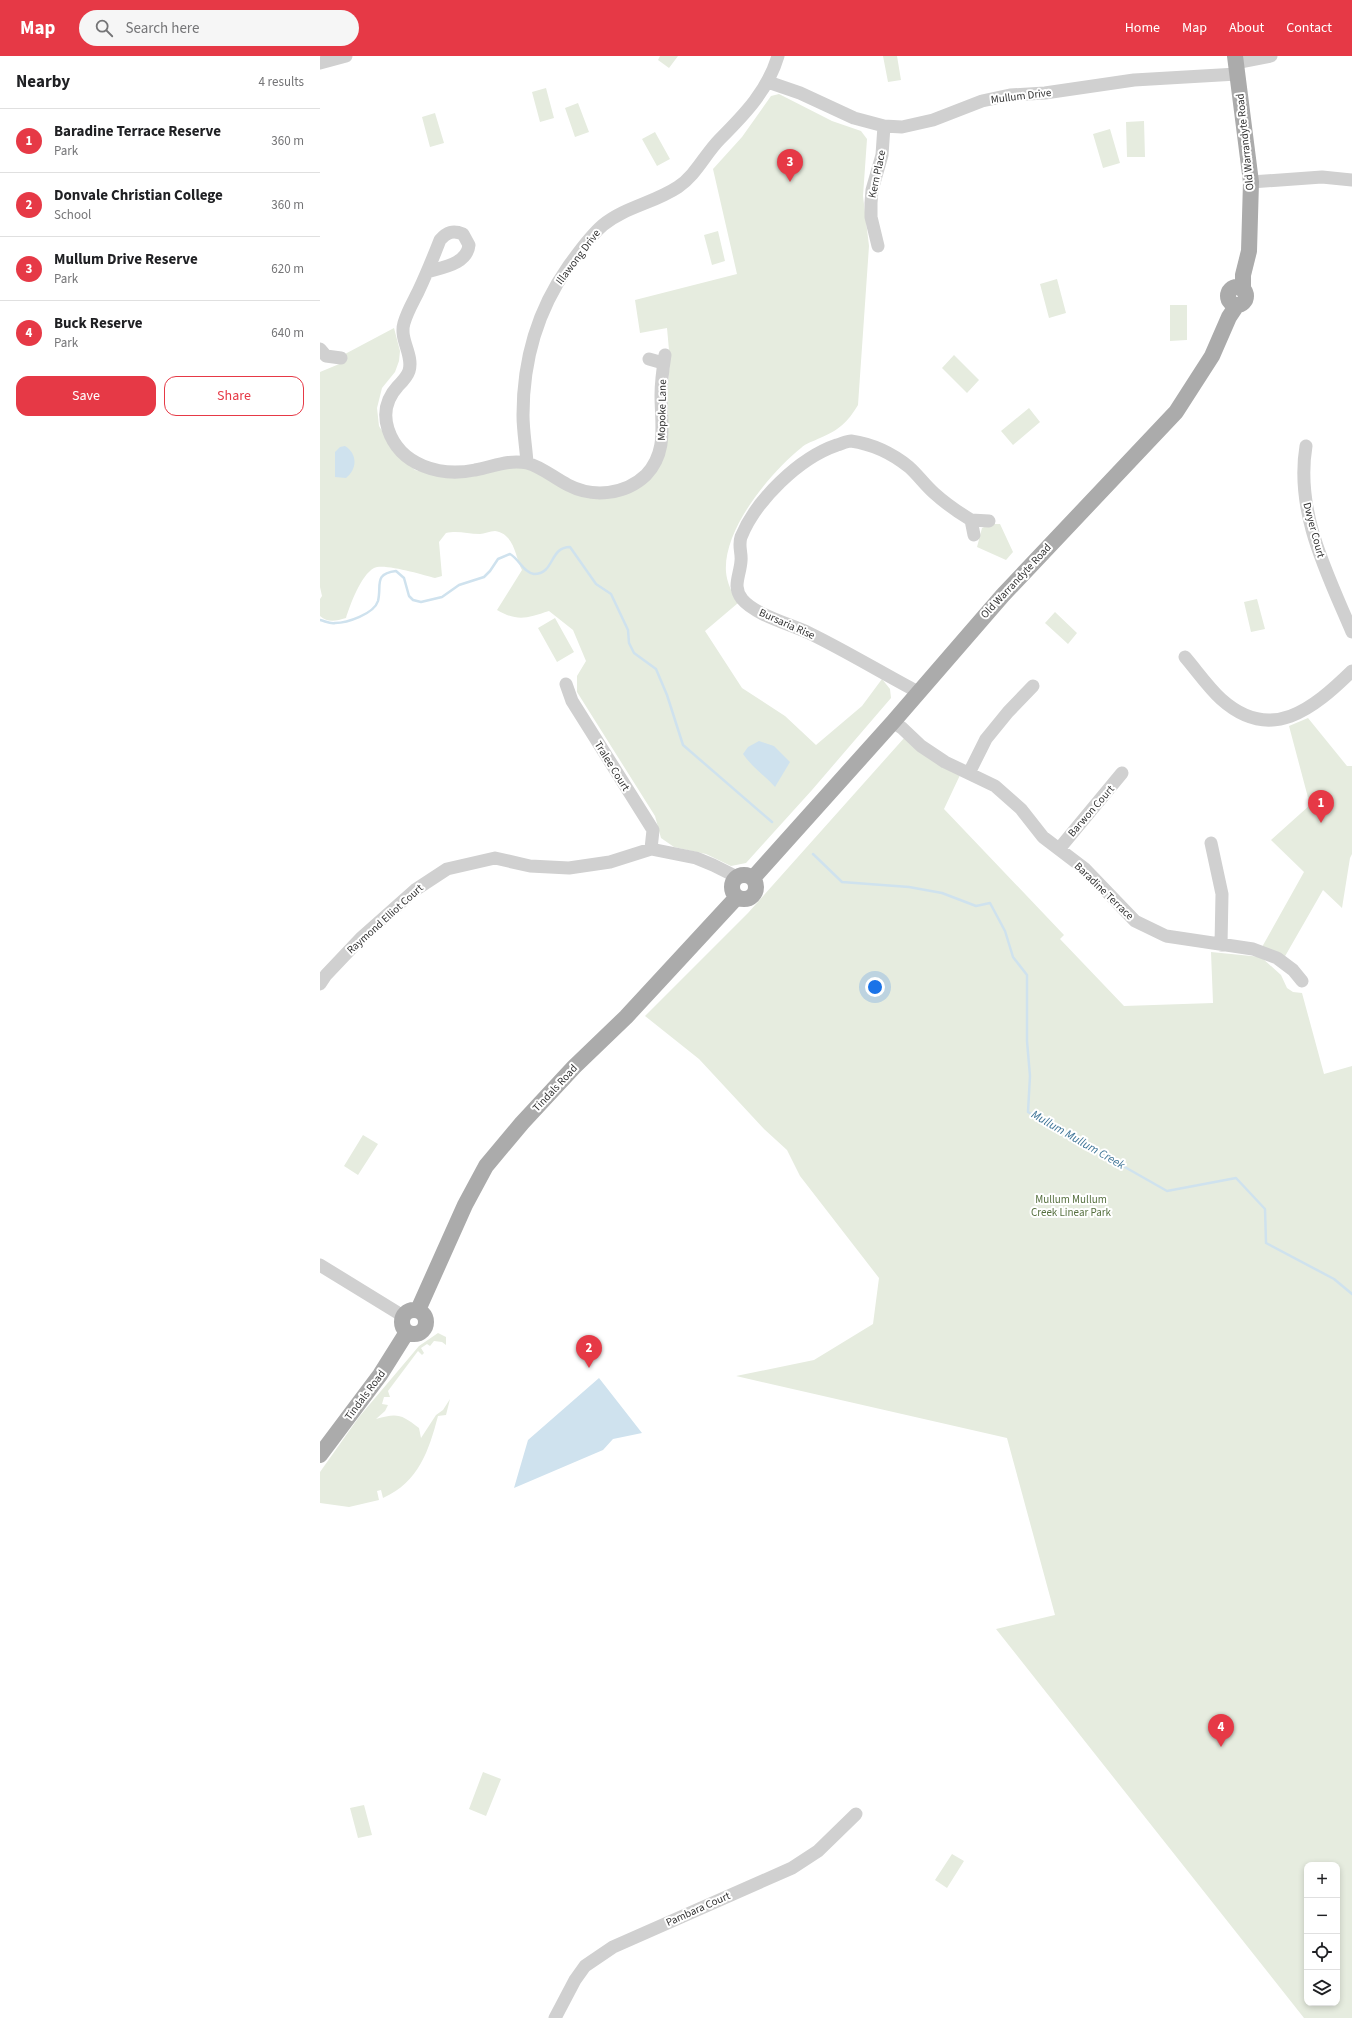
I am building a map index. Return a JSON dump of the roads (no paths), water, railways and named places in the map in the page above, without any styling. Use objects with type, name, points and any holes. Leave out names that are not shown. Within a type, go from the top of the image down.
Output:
[{"type":"main road","name":"Old Warrandyte Road","points":[[753,878],[893,722],[1003,595],[1176,412],[1212,356],[1236,296],[1249,251],[1251,182],[1236,64]]},
{"type":"main road","points":[[747,875],[753,878],[756,884],[754,895],[744,899],[737,897],[732,887],[737,877],[747,875]]},
{"type":"main road","name":"Tindals Road","points":[[418,1310],[465,1206],[491,1160],[522,1123],[574,1067],[626,1016],[737,897]]},
{"type":"main road","points":[[410,1310],[418,1310],[425,1315],[426,1327],[416,1334],[407,1332],[403,1327],[403,1316],[410,1310]]},
{"type":"main road","name":"Tindals Road","points":[[320,1455],[380,1375],[407,1332]]},
{"type":"street","points":[[320,63],[346,56]]},
{"type":"street","name":"Illawong Drive","points":[[527,463],[523,417],[525,374],[536,330],[544,307],[558,282],[575,258],[602,226],[615,216],[665,195],[682,184],[714,145],[744,116],[768,82],[778,56]]},
{"type":"street","name":"Mullum Drive","points":[[768,82],[800,93],[854,118],[884,126],[902,127],[918,124],[982,101],[1010,95],[1051,92],[1134,80],[1236,64],[1271,56]]},
{"type":"street","name":"Kern Place","points":[[878,246],[871,216],[871,202],[872,190],[882,155],[884,126]]},
{"type":"street","points":[[1251,182],[1322,177],[1352,180]]},
{"type":"street","points":[[427,272],[404,323],[403,339],[408,355],[409,371],[390,396],[386,407],[385,418],[393,440],[407,457],[416,464],[430,470],[445,472],[477,470],[510,462],[527,463]]},
{"type":"street","points":[[323,357],[341,358]]},
{"type":"street","name":"Mopoke Lane","points":[[527,463],[540,468],[569,485],[591,492],[616,492],[637,483],[654,465],[662,444],[661,393],[664,359],[649,359]]},
{"type":"street","name":"Bursaria Rise","points":[[918,692],[809,633],[754,609],[743,600],[738,592],[736,582],[741,561],[739,544],[752,516],[782,480],[804,462],[828,448],[849,441],[871,446],[891,454],[909,467],[934,494],[971,520]]},
{"type":"street","name":"Dwyer Court","points":[[1306,446],[1303,464],[1304,488],[1317,551],[1352,632]]},
{"type":"street","points":[[974,535],[971,520],[989,521]]},
{"type":"street","points":[[1185,657],[1220,699],[1242,714],[1256,720],[1276,721],[1297,714],[1313,705],[1352,671]]},
{"type":"street","name":"Tralee Court","points":[[566,684],[572,701],[652,830],[651,849]]},
{"type":"street","points":[[969,773],[986,739],[1008,712],[1033,686]]},
{"type":"street","name":"Baradine Terrace","points":[[893,722],[902,728],[921,746],[946,762],[995,786],[1021,809],[1043,837],[1085,869],[1135,921],[1166,936],[1253,949],[1277,958],[1293,970],[1302,981]]},
{"type":"street","name":"Barwon Court","points":[[1059,850],[1122,773]]},
{"type":"street","points":[[1211,844],[1222,894],[1221,945]]},
{"type":"street","name":"Raymond Elliot Court","points":[[320,984],[326,975],[362,937],[415,890],[448,869],[495,858],[530,866],[569,868],[610,862],[651,849],[696,858],[714,864],[737,877]]},
{"type":"street","points":[[320,1265],[403,1316]]},
{"type":"street","name":"Pambara Court","points":[[555,2018],[574,1980],[585,1966],[613,1947],[792,1868],[818,1851],[856,1814]]},
{"type":"water","points":[[345,446],[354,457],[354,466],[346,478],[335,477],[335,452],[340,447]]},
{"type":"water","points":[[759,741],[774,746],[790,762],[775,787],[750,763],[743,754],[748,747]]},
{"type":"water","points":[[599,1378],[642,1433],[613,1439],[603,1450],[514,1488],[528,1440]]},
{"type":"waterway","name":"Mullum Mullum Creek","points":[[320,620],[331,623],[340,623],[366,614],[378,601],[381,578],[389,572],[396,571],[404,578],[409,596],[413,600],[421,602],[442,597],[459,585],[484,577],[498,559],[510,554],[524,569],[530,573],[541,573],[546,570],[558,551],[563,548],[570,547],[596,584],[611,594],[628,630],[629,643],[634,653],[656,669],[667,695],[683,745],[772,822]]},
{"type":"waterway","name":"Mullum Mullum Creek","points":[[813,854],[842,882],[909,887],[942,893],[976,906],[990,903],[1005,931],[1013,957],[1027,975],[1027,1041],[1030,1076],[1028,1112],[1167,1191],[1236,1178],[1265,1209],[1266,1243],[1334,1279],[1352,1294]]},
{"type":"place","name":"Mullum Drive Reserve","points":[[790,182]]},
{"type":"place","name":"Baradine Terrace Reserve","points":[[1321,823]]},
{"type":"place","name":"Donvale Christian College","points":[[589,1368]]},
{"type":"place","name":"Buck Reserve","points":[[1221,1747]]},
{"type":"park label","name":"Mullum Mullum Creek Linear Park","points":[[1071,1205]]}]
